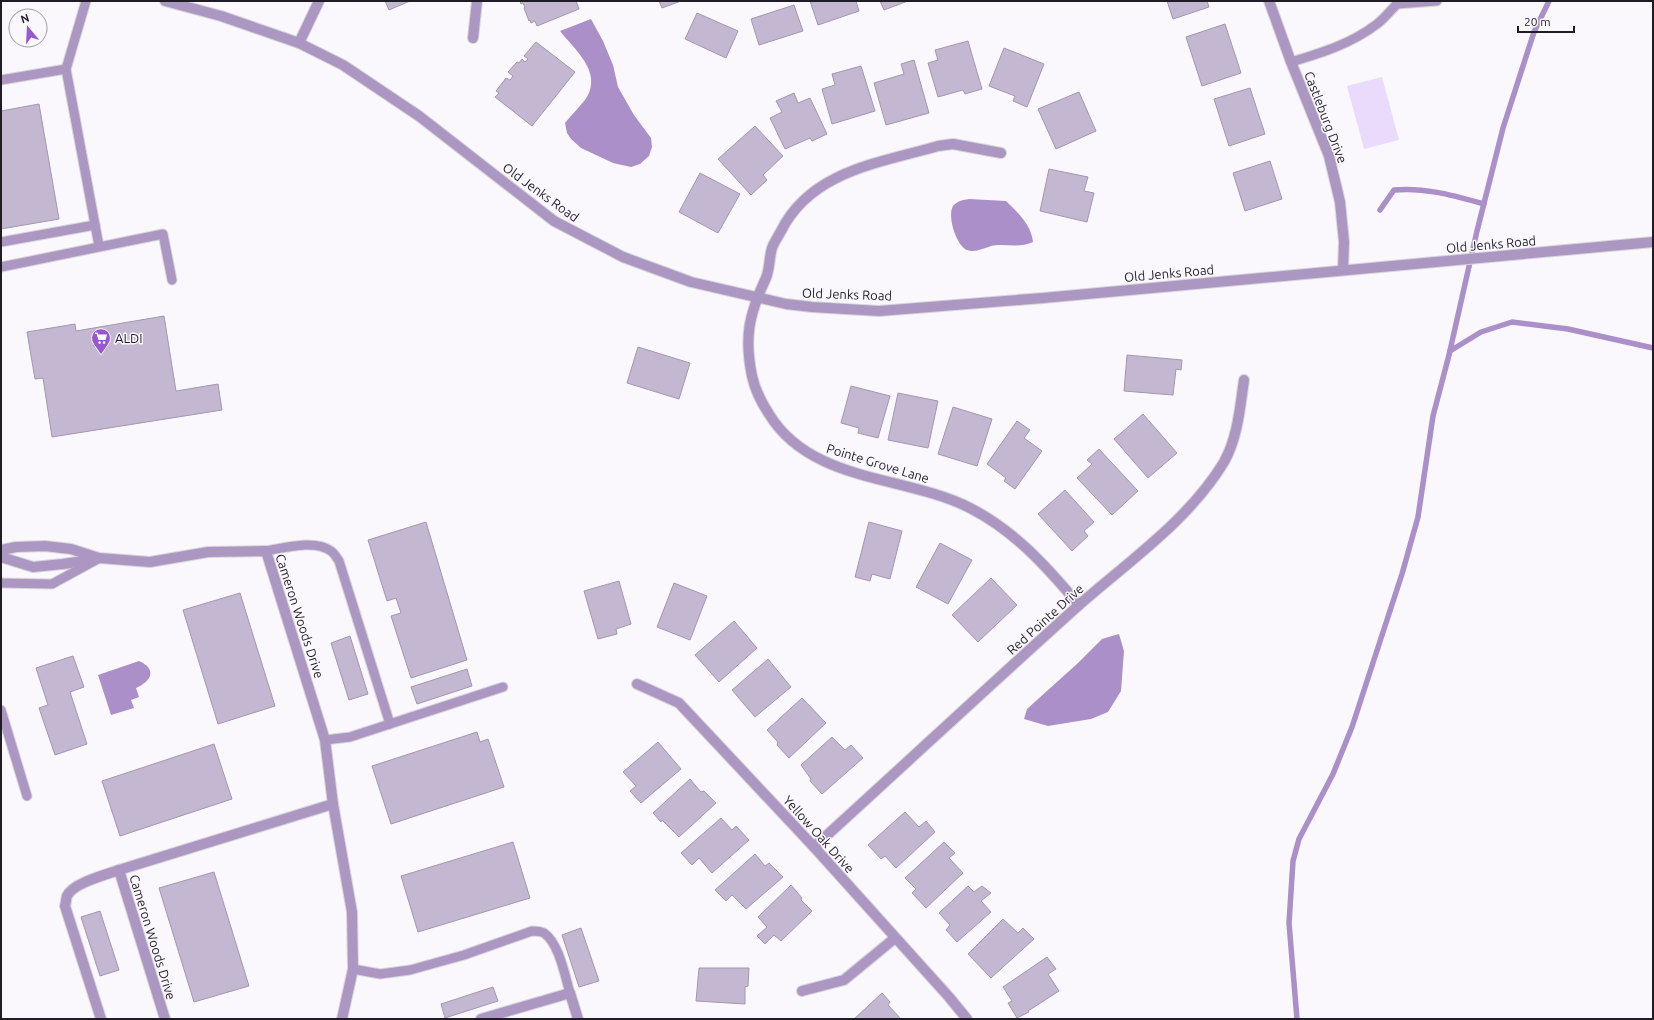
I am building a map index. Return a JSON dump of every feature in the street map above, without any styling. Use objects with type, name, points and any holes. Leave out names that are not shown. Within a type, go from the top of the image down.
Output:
[{"type":"street","name":"Old Jenks Road","points":[[165,1],[221,16],[299,43],[343,66],[419,116],[561,225],[623,257],[691,282],[756,298],[812,307],[879,310],[1051,297],[1653,242]]},
{"type":"street","points":[[299,43],[319,1]]},
{"type":"street","points":[[473,38],[477,1]]},
{"type":"street","name":"Castleburg Drive","points":[[1269,1],[1331,164],[1340,202],[1344,242],[1343,270]]},
{"type":"street","name":"Pointe Grove Lane","points":[[1001,153],[953,144],[938,146],[844,174],[823,184],[807,196],[793,211],[772,248],[767,274],[756,298],[749,323],[749,358],[757,393],[779,429],[794,443],[812,455],[861,474],[948,499],[969,508],[994,522],[1029,549],[1079,605]]},
{"type":"street","name":"Red Pointe Drive","points":[[814,847],[1079,605],[1145,549],[1195,502],[1211,482],[1225,460],[1237,430],[1244,380]]},
{"type":"street","name":"Cameron Woods Drive","points":[[1,550],[16,546],[45,546],[71,549],[99,558],[150,562],[208,552],[266,551],[325,740],[333,804],[352,912],[353,969],[342,1019]]},
{"type":"street","name":"Cameron Woods Drive","points":[[1,557],[33,567],[99,558]]},
{"type":"street","name":"Yellow Oak Drive","points":[[637,684],[679,703],[814,847],[967,1019]]},
{"type":"street","name":"Cameron Woods Drive","points":[[165,1019],[119,870],[333,804]]},
{"type":"street","points":[[101,1019],[65,906],[67,896],[74,889],[90,880],[119,870]]},
{"type":"street","points":[[802,991],[844,980],[895,938]]},
{"type":"street","points":[[481,1019],[570,992],[578,1019]]},
{"type":"lane","points":[[86,1],[66,69],[99,246]]},
{"type":"lane","points":[[1291,62],[1338,47],[1359,36],[1377,24],[1397,3],[1437,1]]},
{"type":"lane","points":[[1,80],[66,69]]},
{"type":"lane","points":[[1,242],[95,224]]},
{"type":"lane","points":[[1,267],[163,234],[172,280]]},
{"type":"lane","points":[[266,551],[302,545],[321,546],[331,551],[339,561],[390,724]]},
{"type":"lane","points":[[1,583],[52,584],[99,558]]},
{"type":"lane","points":[[325,740],[350,737],[503,687]]},
{"type":"lane","points":[[1,710],[28,796]]},
{"type":"lane","points":[[353,969],[380,974],[410,970],[464,955],[532,931],[537,931],[542,932],[550,938],[555,947],[570,992]]},
{"type":"shaded area","points":[[591,19],[603,41],[613,65],[618,87],[634,115],[651,138],[652,147],[649,156],[640,164],[631,167],[613,163],[581,148],[567,133],[565,123],[587,97],[591,87],[591,78],[589,69],[579,53],[560,31]]},
{"type":"shaded area","points":[[1382,77],[1399,140],[1364,149],[1347,86]]},
{"type":"shaded area","points":[[969,199],[1006,201],[1027,224],[1033,242],[1017,246],[996,245],[976,251],[967,250],[956,237],[952,223],[951,211],[955,204]]},
{"type":"shaded area","points":[[1119,634],[1124,651],[1121,691],[1108,712],[1091,719],[1048,726],[1024,719],[1027,709],[1102,639]]},
{"type":"shaded area","points":[[139,661],[145,664],[150,671],[150,675],[146,682],[136,688],[139,697],[131,700],[134,708],[111,715],[98,675]]},
{"type":"building","points":[[385,1],[410,1],[389,10]]},
{"type":"building","points":[[520,1],[576,1],[579,9],[537,26],[535,21],[531,23],[530,20],[529,21],[524,8],[525,7]]},
{"type":"building","points":[[659,1],[681,1],[662,8]]},
{"type":"building","points":[[810,1],[856,1],[859,11],[818,25]]},
{"type":"building","points":[[880,1],[908,1],[884,10]]},
{"type":"building","points":[[1167,1],[1207,1],[1209,7],[1173,19]]},
{"type":"building","points":[[794,5],[803,31],[759,45],[751,19]]},
{"type":"building","points":[[697,13],[738,31],[726,58],[685,39]]},
{"type":"building","points":[[1225,24],[1241,73],[1202,86],[1186,37]]},
{"type":"building","points":[[968,41],[982,89],[965,94],[963,90],[938,97],[928,63],[938,60],[935,50]]},
{"type":"building","points":[[536,42],[575,72],[532,126],[495,97],[499,93],[496,91],[506,78],[510,80],[513,76],[508,72],[517,62],[519,63],[522,59],[525,62],[528,59],[524,56]]},
{"type":"building","points":[[1004,48],[1044,64],[1027,107],[1013,101],[1015,96],[989,86]]},
{"type":"building","points":[[914,60],[929,113],[886,125],[874,83],[904,74],[901,64]]},
{"type":"building","points":[[861,66],[875,111],[832,124],[822,89],[835,85],[832,74]]},
{"type":"building","points":[[1250,88],[1265,134],[1229,146],[1214,99]]},
{"type":"building","points":[[1079,92],[1096,131],[1056,149],[1038,109]]},
{"type":"building","points":[[794,93],[798,103],[810,98],[827,134],[812,141],[810,138],[785,149],[770,118],[782,112],[776,101]]},
{"type":"building","points":[[39,104],[59,219],[1,229],[1,111]]},
{"type":"building","points":[[755,126],[783,156],[763,175],[767,180],[751,195],[718,159]]},
{"type":"building","points":[[1270,161],[1282,199],[1245,211],[1233,173]]},
{"type":"building","points":[[1049,169],[1088,177],[1084,191],[1094,193],[1087,222],[1040,211]]},
{"type":"building","points":[[700,173],[740,194],[718,233],[679,212]]},
{"type":"building","name":"ALDI","points":[[164,316],[176,391],[218,384],[222,410],[52,437],[43,378],[35,379],[27,332],[75,324],[76,331]]},
{"type":"building","points":[[638,347],[690,363],[679,399],[627,383]]},
{"type":"building","points":[[1127,355],[1182,360],[1181,370],[1176,369],[1173,395],[1124,391]]},
{"type":"building","points":[[851,386],[890,396],[878,438],[858,433],[859,428],[841,423]]},
{"type":"building","points":[[898,393],[938,401],[928,448],[888,440]]},
{"type":"building","points":[[953,407],[992,419],[977,466],[938,454]]},
{"type":"building","points":[[1143,414],[1177,453],[1148,478],[1114,439]]},
{"type":"building","points":[[1017,421],[1030,430],[1024,438],[1042,451],[1015,489],[1004,481],[1006,478],[987,464]]},
{"type":"building","points":[[1099,449],[1138,491],[1112,515],[1077,478],[1092,464],[1087,460]]},
{"type":"building","points":[[1065,490],[1094,522],[1084,531],[1088,536],[1072,551],[1038,514]]},
{"type":"building","points":[[426,522],[467,660],[411,678],[391,616],[401,613],[396,598],[387,601],[368,540]]},
{"type":"building","points":[[869,522],[902,531],[890,579],[872,574],[870,581],[855,577]]},
{"type":"building","points":[[940,543],[972,560],[948,604],[916,587]]},
{"type":"building","points":[[991,578],[1017,605],[978,642],[952,615]]},
{"type":"building","points":[[619,581],[631,624],[616,629],[617,634],[598,639],[584,591]]},
{"type":"building","points":[[674,583],[707,596],[690,640],[657,627]]},
{"type":"building","points":[[240,593],[275,706],[218,724],[183,610]]},
{"type":"building","points":[[734,621],[757,648],[719,682],[695,655]]},
{"type":"building","points":[[350,636],[368,694],[349,700],[331,643]]},
{"type":"building","points":[[73,656],[84,687],[70,692],[87,744],[55,755],[39,708],[48,705],[36,668]]},
{"type":"building","points":[[768,659],[791,687],[755,717],[732,690]]},
{"type":"building","points":[[467,669],[472,686],[417,704],[411,687]]},
{"type":"building","points":[[802,698],[826,723],[789,758],[777,745],[778,742],[767,730]]},
{"type":"building","points":[[477,732],[480,742],[488,739],[504,787],[391,824],[372,766]]},
{"type":"building","points":[[832,737],[845,750],[851,745],[863,758],[822,794],[810,781],[811,779],[801,765]]},
{"type":"building","points":[[658,742],[681,769],[641,803],[630,791],[636,786],[623,772]]},
{"type":"building","points":[[214,744],[232,799],[120,836],[102,781]]},
{"type":"building","points":[[690,779],[701,792],[704,791],[716,803],[679,837],[653,813]]},
{"type":"building","points":[[905,812],[919,827],[926,821],[935,832],[896,868],[885,856],[881,859],[868,845]]},
{"type":"building","points":[[721,818],[732,830],[736,826],[749,840],[712,873],[699,858],[692,865],[681,853]]},
{"type":"building","points":[[513,842],[530,898],[418,932],[401,876]]},
{"type":"building","points":[[944,842],[955,853],[949,858],[963,873],[926,908],[912,893],[916,889],[905,878]]},
{"type":"building","points":[[755,854],[765,866],[769,863],[783,877],[746,909],[732,895],[726,901],[715,890]]},
{"type":"building","points":[[214,872],[249,986],[194,1002],[159,888]]},
{"type":"building","points":[[791,885],[802,898],[801,900],[812,911],[781,941],[774,935],[765,944],[757,936],[767,927],[758,917]]},
{"type":"building","points":[[968,886],[974,892],[982,886],[991,893],[981,901],[991,912],[957,942],[946,930],[950,925],[939,913]]},
{"type":"building","points":[[100,911],[119,970],[100,976],[81,917]]},
{"type":"building","points":[[1003,919],[1018,933],[1023,928],[1034,939],[991,978],[968,954]]},
{"type":"building","points":[[581,928],[599,981],[579,987],[562,935]]},
{"type":"building","points":[[1047,957],[1056,969],[1048,974],[1059,991],[1028,1011],[1029,1012],[1017,1018],[1008,1003],[1012,1001],[1003,987]]},
{"type":"building","points":[[699,968],[749,968],[748,986],[745,987],[745,1004],[696,1001]]},
{"type":"building","points":[[493,987],[498,1001],[445,1018],[441,1004]]},
{"type":"building","points":[[882,993],[890,1002],[888,1005],[901,1019],[854,1019]]},
{"type":"waterway","points":[[1297,1019],[1289,923],[1293,861],[1299,839],[1333,774],[1352,727],[1402,574],[1418,517],[1433,416],[1503,128],[1534,32],[1549,1]]},
{"type":"waterway","points":[[1380,210],[1394,190],[1406,189],[1451,195],[1484,204]]},
{"type":"waterway","points":[[1450,351],[1481,332],[1512,322],[1568,329],[1653,348]]},
{"type":"place","name":"ALDI","points":[[101,355]]}]
